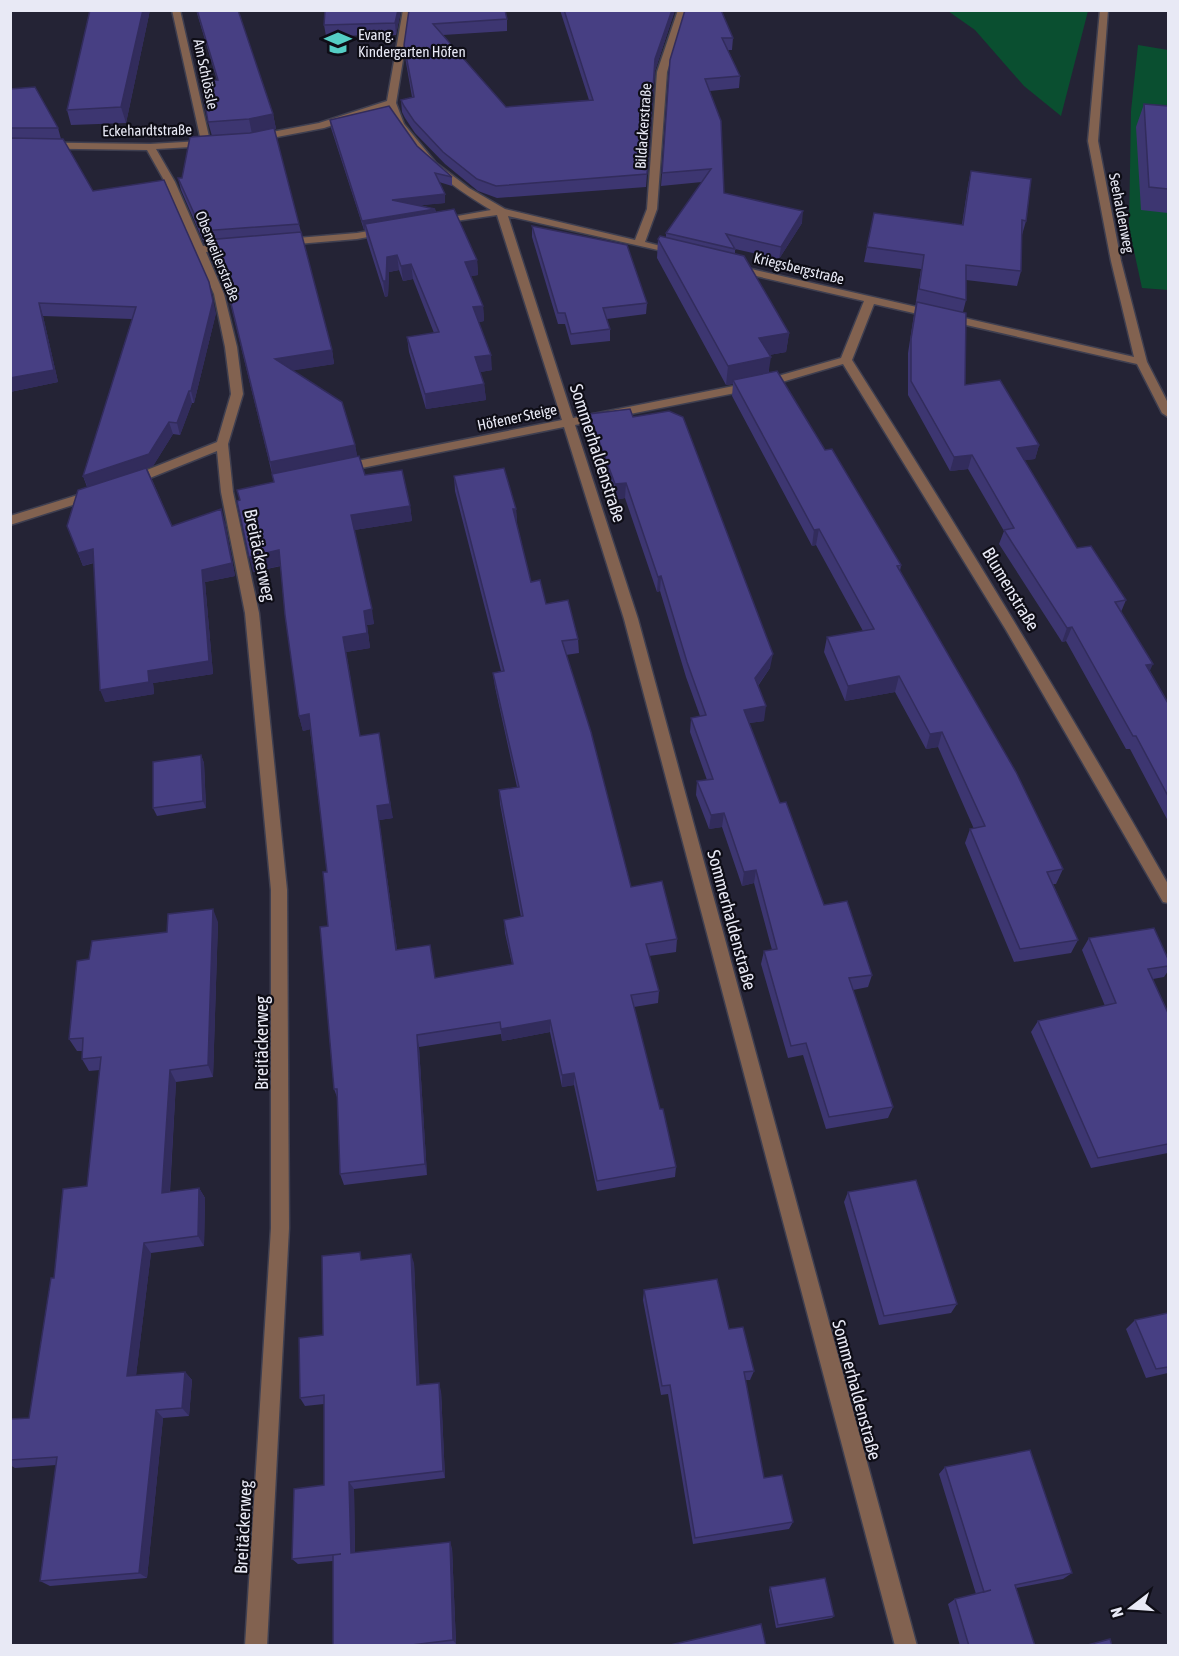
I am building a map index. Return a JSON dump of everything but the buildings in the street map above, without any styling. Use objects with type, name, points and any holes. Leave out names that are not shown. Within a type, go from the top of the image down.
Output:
[{"type":"street","name":"Am Schlössle","points":[[176,10],[206,143]]},
{"type":"street","points":[[407,10],[391,103],[400,125],[433,165],[465,190],[501,211],[685,256]]},
{"type":"street","name":"Bildackerstraße","points":[[639,244],[652,209],[662,72],[682,10]]},
{"type":"street","name":"Seehaldenweg","points":[[1104,10],[1093,141],[1116,261],[1140,362],[1168,412]]},
{"type":"street","points":[[240,140],[321,126],[391,103]]},
{"type":"street","name":"Eckehardtstraße","points":[[10,145],[150,147],[218,142]]},
{"type":"street","name":"Oberweilerstraße","points":[[150,147],[170,182],[219,294],[231,346],[237,394],[222,444]]},
{"type":"street","points":[[423,225],[501,211]]},
{"type":"street","name":"Sommerhaldenstraße","points":[[501,211],[567,422],[632,618],[906,1646]]},
{"type":"street","points":[[277,243],[357,236],[401,229]]},
{"type":"street","points":[[198,249],[243,246]]},
{"type":"street","name":"Kriegsbergstraße","points":[[720,264],[1140,362]]},
{"type":"street","points":[[846,360],[870,300]]},
{"type":"street","name":"Höfener Steige","points":[[333,470],[765,382],[846,360]]},
{"type":"street","name":"Blumenstraße","points":[[846,360],[954,530],[1080,738],[1168,897]]},
{"type":"street","points":[[10,521],[165,470],[222,444]]},
{"type":"street","name":"Breitäckerweg","points":[[222,444],[233,491],[252,613],[279,890],[280,1228],[256,1646]]},
{"type":"green space","points":[[948,11],[1088,11],[1061,116],[1024,86],[975,30]]},
{"type":"green space","points":[[1138,45],[1168,50],[1168,290],[1142,288],[1129,228],[1131,111]]},
{"type":"place","name":"Evang. Kindergarten Höfen","points":[[338,43]]}]
